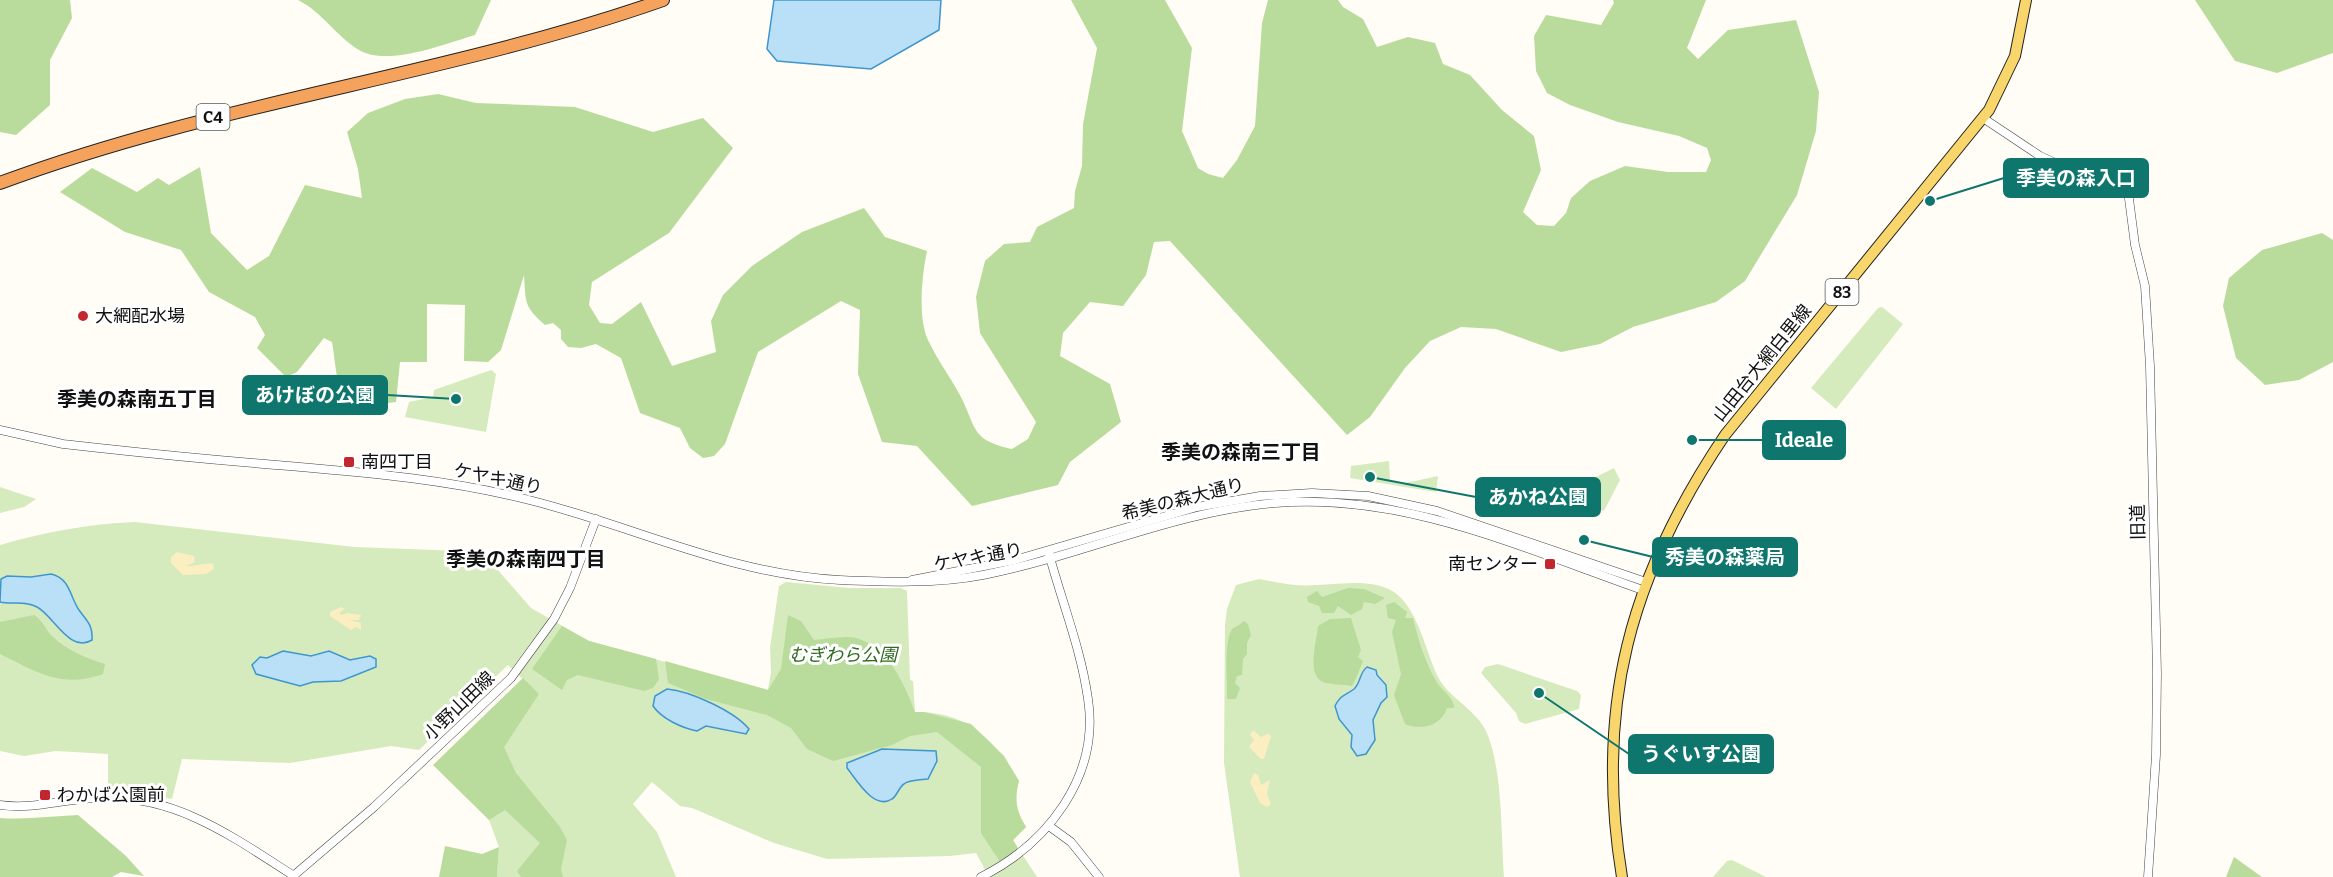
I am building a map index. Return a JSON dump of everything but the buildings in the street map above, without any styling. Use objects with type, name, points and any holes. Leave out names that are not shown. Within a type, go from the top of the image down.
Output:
[{"type":"highway","name":"C4","points":[[0,183],[117,143],[222,114],[576,27],[663,0]]},
{"type":"main road","name":"山田台大網白里線","points":[[1622,877],[1616,842],[1611,760],[1620,674],[1645,586],[1669,527],[1725,435],[1983,118],[2012,64],[2020,38],[2026,0]]},
{"type":"street","name":"旧道","points":[[1983,118],[2040,156],[2063,168],[2091,171],[2125,168],[2135,245],[2145,286],[2150,366],[2157,673],[2148,877]]},
{"type":"street","name":"ケヤキ通り","points":[[0,430],[63,444],[424,479],[533,501],[735,564],[771,572],[834,580],[910,580],[979,576],[1049,554]]},
{"type":"street","name":"希美の森大通り","points":[[1049,554],[1203,514],[1238,507],[1313,501],[1407,511],[1502,537],[1645,586]]},
{"type":"street","name":"小野山田線","points":[[293,876],[383,799],[510,678],[554,619],[578,572],[596,519]]},
{"type":"street","points":[[981,877],[1005,865],[1027,849],[1049,826],[1070,794],[1080,771],[1087,742],[1089,710],[1083,674],[1049,554]]},
{"type":"street","points":[[0,805],[33,807],[61,800],[104,797],[152,802],[188,813],[219,827],[293,876]]},
{"type":"street","points":[[1049,826],[1071,842],[1099,877]]},
{"type":"green space","points":[[0,0],[70,0],[72,18],[50,60],[50,105],[16,135],[0,132]]},
{"type":"green space","points":[[298,0],[491,0],[475,35],[416,52],[385,56],[371,55],[359,50],[307,5]]},
{"type":"green space","points":[[1071,0],[1165,0],[1192,48],[1182,131],[1198,168],[1208,174],[1223,178],[1237,160],[1255,126],[1262,23],[1268,0],[1338,0],[1343,7],[1363,19],[1377,47],[1408,37],[1435,43],[1443,64],[1470,75],[1502,110],[1534,136],[1541,170],[1523,212],[1537,225],[1554,226],[1566,213],[1571,198],[1590,181],[1625,166],[1668,172],[1706,172],[1711,160],[1707,148],[1679,136],[1618,122],[1570,105],[1547,93],[1536,71],[1534,36],[1546,15],[1601,25],[1614,3],[1613,0],[1706,0],[1687,48],[1698,59],[1728,30],[1796,20],[1819,92],[1816,131],[1797,195],[1745,281],[1716,302],[1633,327],[1600,344],[1561,352],[1496,329],[1461,327],[1430,341],[1405,368],[1370,417],[1347,435],[1170,241],[1154,242],[1146,275],[1123,306],[1090,302],[1063,333],[1060,356],[1110,384],[1121,422],[1070,462],[1058,485],[972,506],[917,446],[882,442],[858,374],[860,310],[841,301],[758,352],[725,444],[714,456],[703,458],[690,448],[680,428],[640,413],[621,358],[596,344],[581,348],[568,347],[561,339],[561,330],[553,323],[545,325],[533,313],[527,303],[524,275],[501,350],[488,362],[464,361],[465,305],[427,304],[427,362],[400,362],[396,402],[354,407],[343,394],[340,386],[332,342],[324,338],[297,372],[286,377],[257,348],[265,335],[255,317],[209,292],[181,250],[125,232],[60,192],[92,168],[137,192],[158,178],[169,185],[200,167],[211,233],[247,270],[269,256],[305,185],[362,198],[358,169],[347,132],[368,113],[405,99],[438,94],[476,103],[575,107],[653,132],[703,118],[733,148],[669,233],[592,282],[589,305],[600,323],[612,324],[641,302],[672,366],[716,352],[711,321],[723,295],[752,266],[802,232],[864,208],[885,237],[927,251],[922,284],[922,309],[925,332],[929,342],[961,397],[977,432],[989,442],[1012,449],[1028,439],[1036,422],[980,333],[976,297],[985,261],[1004,244],[1030,242],[1037,227],[1074,208],[1075,191],[1082,166],[1083,124],[1097,48]]},
{"type":"green space","points":[[2195,0],[2333,0],[2333,53],[2277,73],[2235,61]]},
{"type":"green space","points":[[2322,233],[2333,240],[2333,362],[2299,380],[2265,385],[2236,358],[2223,306],[2229,278],[2262,250]]},
{"type":"green space","points":[[1882,307],[1903,324],[1836,409],[1811,388],[1878,308]]},
{"type":"green space","points":[[491,370],[496,374],[486,432],[405,417],[409,402],[433,397],[434,390]]},
{"type":"green space","points":[[1389,461],[1390,481],[1401,484],[1438,476],[1436,492],[1350,478],[1351,466]]},
{"type":"green space","points":[[1614,468],[1620,480],[1604,511],[1585,505],[1594,478]]},
{"type":"green space","points":[[0,487],[36,499],[24,507],[0,513]]},
{"type":"green space","name":"むぎわら公園","points":[[135,522],[354,547],[462,551],[482,557],[497,569],[531,608],[589,641],[768,690],[771,672],[770,648],[779,586],[786,582],[849,588],[901,588],[907,591],[910,680],[913,681],[915,712],[933,713],[964,723],[989,741],[1010,766],[1019,781],[1017,805],[1026,827],[1013,840],[1037,877],[989,877],[976,853],[950,856],[827,859],[774,843],[692,808],[680,806],[652,782],[633,804],[657,832],[676,877],[497,877],[499,847],[489,820],[511,791],[473,756],[538,694],[508,665],[419,750],[391,746],[290,763],[182,759],[172,799],[108,789],[108,754],[56,751],[24,756],[0,751],[0,545],[67,529]]},
{"type":"green space","points":[[1259,579],[1295,585],[1371,584],[1394,592],[1402,599],[1415,619],[1441,683],[1480,721],[1491,744],[1498,781],[1504,877],[1240,877],[1224,763],[1225,625],[1227,609],[1236,585]]},
{"type":"green space","points":[[1348,588],[1364,589],[1385,598],[1375,604],[1364,602],[1362,609],[1351,615],[1338,606],[1334,613],[1322,613],[1319,606],[1308,602],[1307,597],[1317,591],[1322,597]]},
{"type":"green space","points":[[1394,602],[1407,612],[1405,618],[1413,618],[1428,666],[1436,681],[1450,697],[1454,708],[1447,708],[1440,719],[1424,727],[1405,724],[1394,695],[1401,674],[1392,632],[1396,620],[1388,618],[1386,605]]},
{"type":"green space","points":[[34,615],[59,642],[84,657],[105,664],[103,674],[74,680],[62,679],[38,672],[0,654],[0,622]]},
{"type":"green space","name":"むぎわら公園","points":[[788,615],[801,621],[814,640],[856,638],[877,649],[900,678],[915,712],[924,712],[971,724],[1004,756],[1019,781],[1017,805],[1026,827],[1013,840],[1019,850],[1000,862],[981,833],[981,767],[937,732],[910,736],[892,745],[833,761],[807,749],[791,728],[767,715],[706,699],[668,683],[665,661],[768,690],[781,669]]},
{"type":"green space","points":[[1351,618],[1361,650],[1358,657],[1363,661],[1358,674],[1352,686],[1323,682],[1318,678],[1314,665],[1318,626],[1330,619]]},
{"type":"green space","points":[[1244,621],[1248,624],[1251,635],[1247,643],[1247,654],[1243,659],[1242,675],[1237,676],[1235,683],[1240,688],[1236,699],[1227,699],[1229,635],[1232,629]]},
{"type":"green space","points":[[562,626],[589,641],[656,659],[659,679],[653,688],[644,691],[578,675],[567,680],[562,690],[532,669]]},
{"type":"green space","points":[[1498,664],[1577,691],[1581,695],[1579,709],[1525,724],[1519,721],[1516,713],[1481,673],[1485,667]]},
{"type":"green space","points":[[523,678],[539,694],[504,747],[516,773],[560,827],[567,840],[561,869],[563,877],[521,877],[517,871],[540,843],[505,810],[489,820],[433,765]]},
{"type":"green space","points":[[78,815],[126,856],[144,876],[121,872],[112,877],[0,877],[0,818]]},
{"type":"green space","points":[[445,846],[482,854],[499,847],[497,877],[439,877]]},
{"type":"green space","points":[[2234,857],[2262,877],[2226,877]]},
{"type":"green space","points":[[1732,860],[1766,877],[1713,877],[1727,861]]},
{"type":"sand","points":[[177,552],[194,556],[195,562],[186,566],[213,564],[214,569],[206,574],[183,575],[171,563],[171,557]]},
{"type":"sand","points":[[341,607],[345,609],[339,613],[341,615],[348,613],[361,615],[359,620],[349,620],[361,623],[361,630],[356,627],[351,630],[330,616],[330,612]]},
{"type":"sand","points":[[1253,730],[1261,737],[1267,734],[1271,736],[1264,759],[1261,759],[1249,747],[1254,740],[1250,735]]},
{"type":"sand","points":[[1254,773],[1258,775],[1261,785],[1270,780],[1267,794],[1271,804],[1267,807],[1260,803],[1250,782]]},
{"type":"water","points":[[774,0],[941,0],[939,30],[871,69],[777,61],[767,49]]},
{"type":"water","points":[[51,574],[62,579],[66,584],[76,605],[87,620],[92,640],[84,643],[69,638],[37,607],[23,603],[0,602],[1,579],[7,576],[31,577]]},
{"type":"water","points":[[283,651],[311,656],[329,651],[350,660],[370,656],[376,659],[376,667],[341,681],[313,682],[300,686],[256,674],[252,665],[260,657],[267,658]]},
{"type":"water","points":[[1367,667],[1376,670],[1377,675],[1386,685],[1387,697],[1381,703],[1373,720],[1375,740],[1366,754],[1357,756],[1351,747],[1352,735],[1339,719],[1335,706],[1341,698],[1356,687]]},
{"type":"water","points":[[667,689],[711,703],[733,715],[749,729],[746,734],[706,726],[697,731],[685,728],[662,715],[653,706],[655,696]]},
{"type":"water","points":[[882,749],[936,751],[937,761],[928,779],[906,783],[892,799],[885,802],[879,801],[860,786],[847,768],[847,763]]},
{"type":"place","name":"季美の森入口","points":[[1930,201]]},
{"type":"place","name":"大網配水場","points":[[83,316]]},
{"type":"place","name":"あけぼの公園","points":[[456,399]]},
{"type":"place","name":"Ideale","points":[[1692,440]]},
{"type":"place","name":"南四丁目","points":[[349,462]]},
{"type":"place","name":"あかね公園","points":[[1370,477]]},
{"type":"place","name":"秀美の森薬局","points":[[1584,540]]},
{"type":"place","name":"南センター","points":[[1550,564]]},
{"type":"place","name":"うぐいす公園","points":[[1539,693]]},
{"type":"place","name":"わかば公園前","points":[[45,795]]},
{"type":"district","name":"季美の森南五丁目","points":[[137,399]]},
{"type":"district","name":"季美の森南三丁目","points":[[1241,452]]},
{"type":"district","name":"季美の森南四丁目","points":[[526,559]]}]
